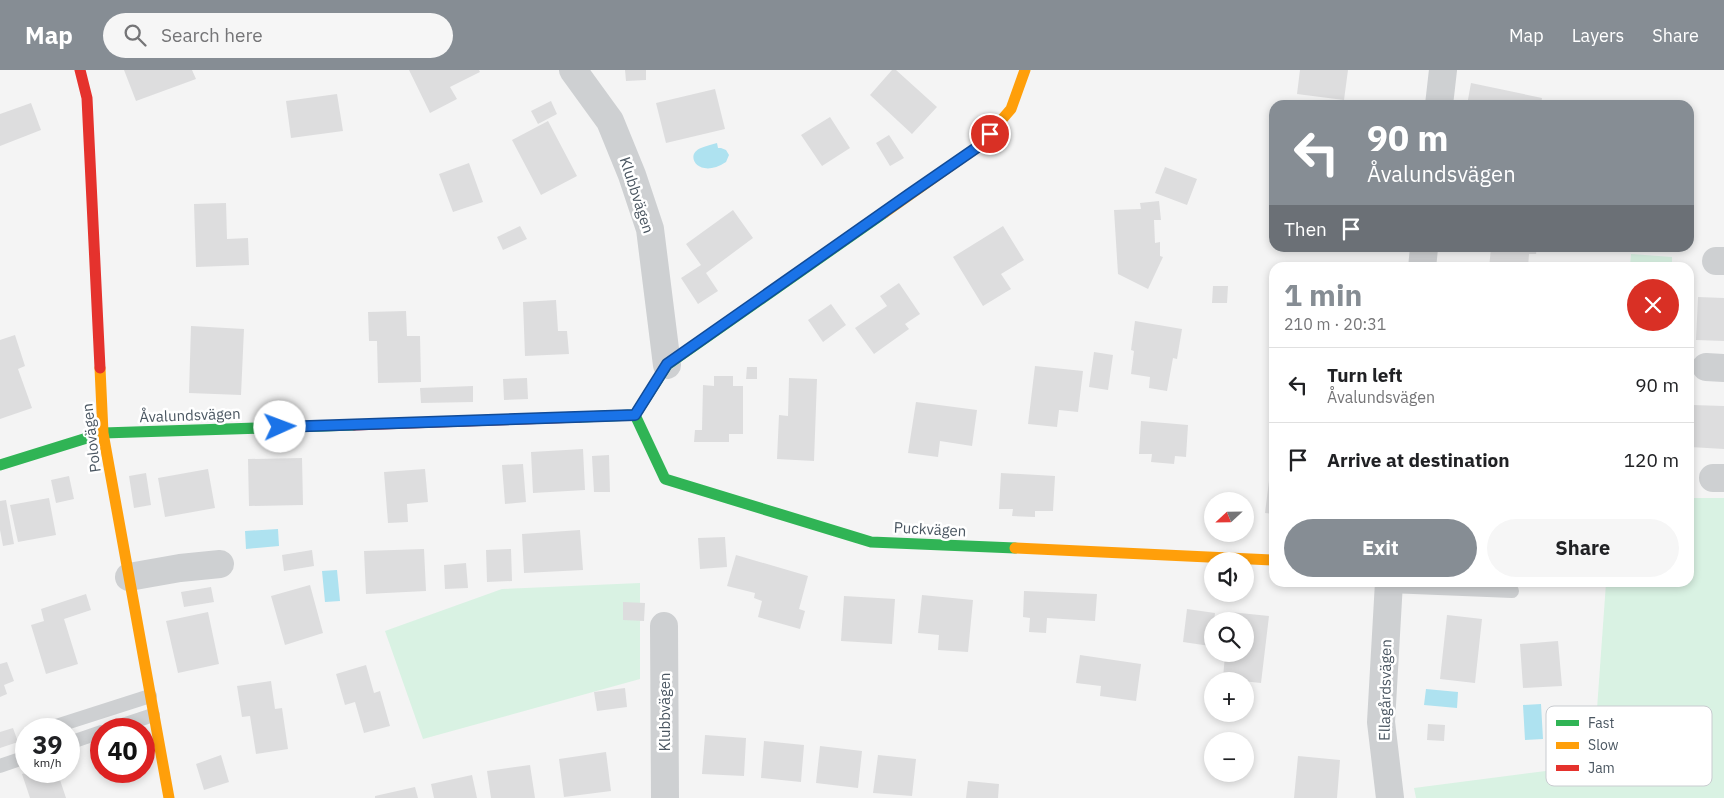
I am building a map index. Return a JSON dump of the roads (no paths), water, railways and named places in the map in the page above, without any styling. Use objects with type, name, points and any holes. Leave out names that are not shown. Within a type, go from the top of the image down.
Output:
[{"type":"street","name":"Polovägen","points":[[80,70],[87,98],[103,433],[169,798]]},
{"type":"street","name":"Klubbvägen","points":[[573,70],[610,121],[632,175],[650,229],[667,364]]},
{"type":"street","points":[[635,415],[667,364],[979,146],[1011,109],[1025,70]]},
{"type":"street","points":[[1440,100],[1443,70]]},
{"type":"street","name":"Åvalundsvägen","points":[[0,465],[103,433],[635,415]]},
{"type":"street","name":"Puckvägen","points":[[635,415],[665,479],[871,542],[1269,560]]},
{"type":"street","points":[[129,577],[220,564]]},
{"type":"street","name":"Ellagårdsvägen","points":[[1389,587],[1381,722],[1390,798]]},
{"type":"street","name":"Klubbvägen","points":[[664,626],[665,798]]},
{"type":"lane","points":[[1442,587],[1512,591]]},
{"type":"lane","points":[[80,718],[150,696]]},
{"type":"lane","points":[[142,718],[153,714]]},
{"type":"lane","points":[[0,766],[15,761]]},
{"type":"water","points":[[717,143],[718,148],[726,150],[729,155],[726,162],[716,167],[708,168],[697,164],[694,160],[696,151]]},
{"type":"water","points":[[278,529],[279,546],[246,549],[245,531]]},
{"type":"water","points":[[337,570],[340,601],[325,602],[322,571]]},
{"type":"water","points":[[1426,689],[1458,692],[1457,708],[1424,705]]},
{"type":"water","points":[[1541,704],[1543,739],[1525,740],[1523,705]]}]
